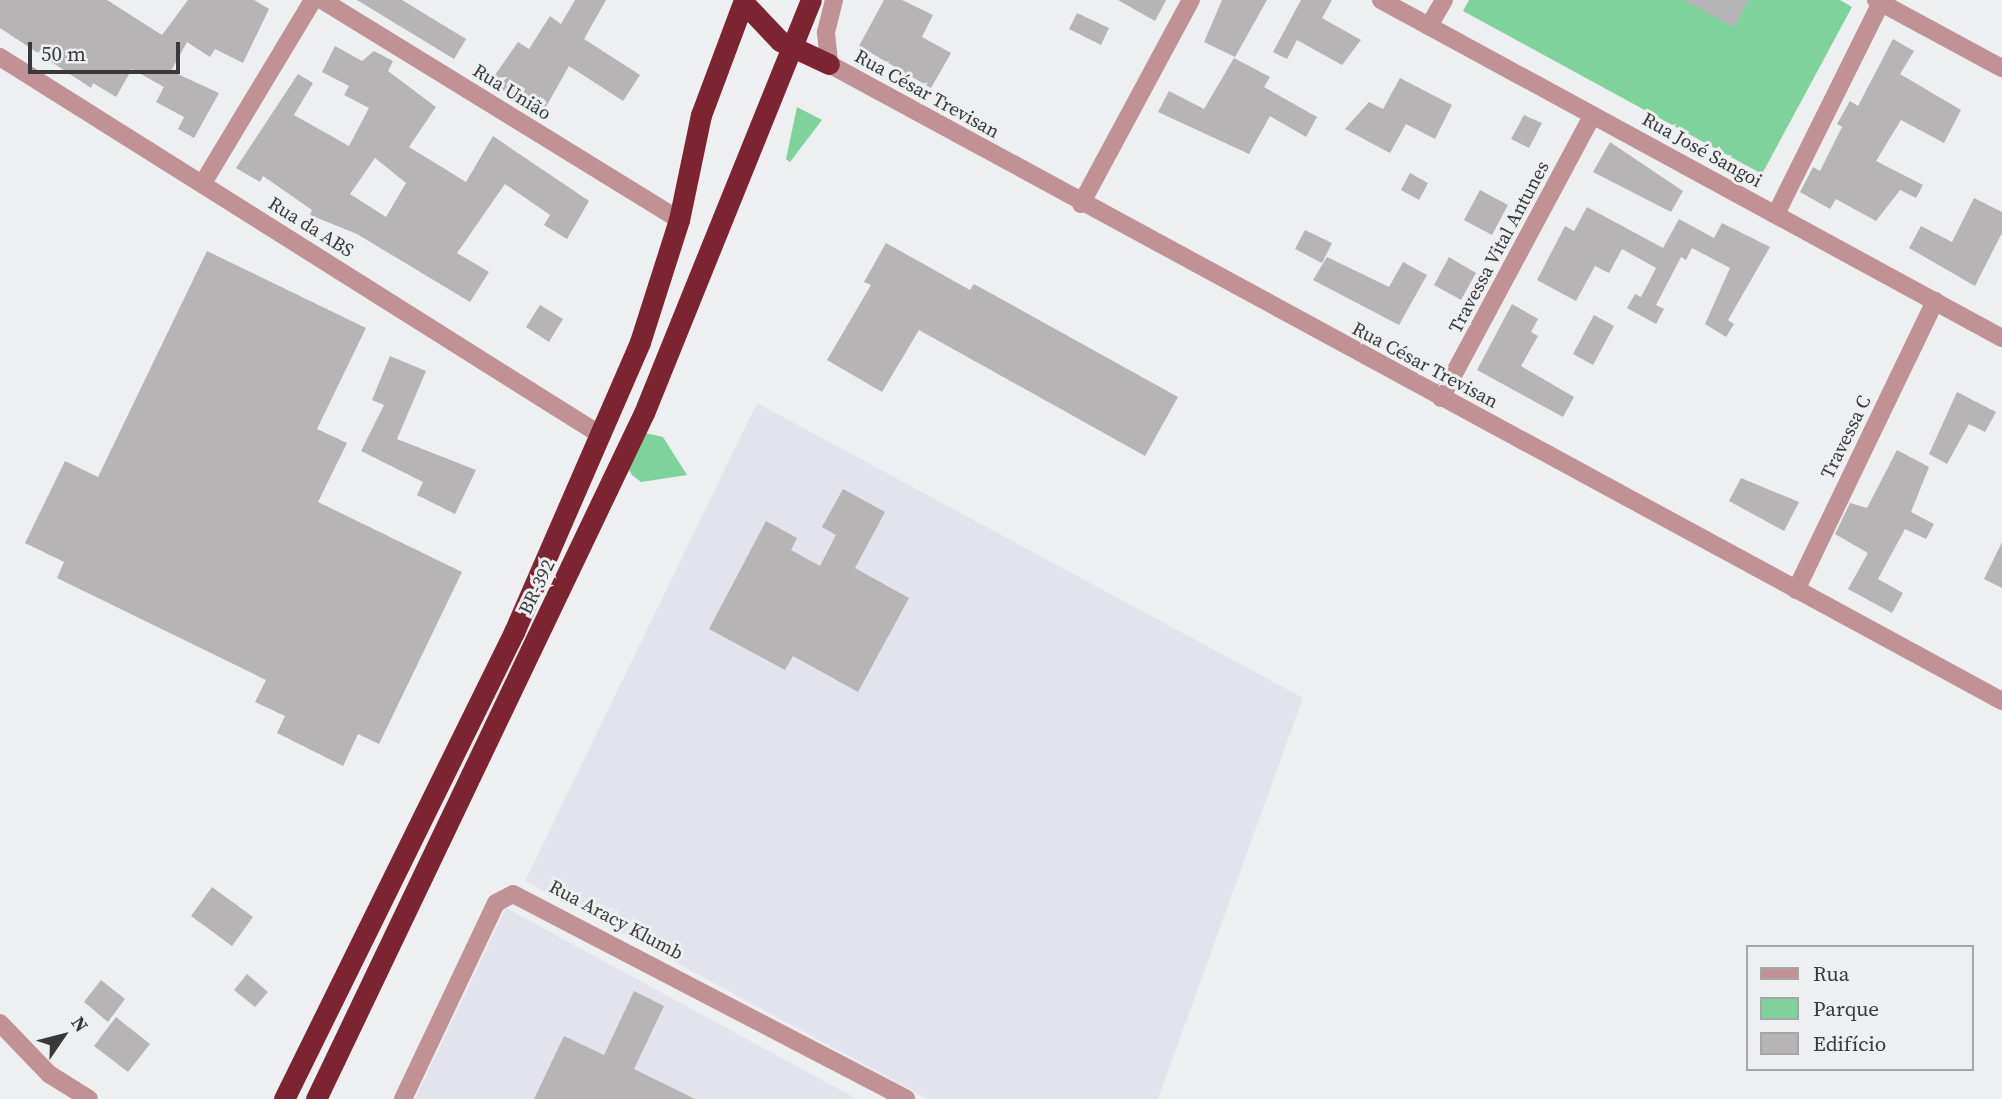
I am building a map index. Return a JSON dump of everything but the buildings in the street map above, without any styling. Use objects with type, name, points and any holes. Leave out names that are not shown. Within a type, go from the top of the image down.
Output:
[{"type":"highway","name":"BR-392","points":[[284,1099],[514,632],[640,342],[679,220],[701,115],[742,1],[789,44],[821,60]]},
{"type":"highway","name":"BR-392","points":[[316,1099],[644,412],[789,44],[807,8]]},
{"type":"highway","points":[[765,24],[785,27],[807,8],[821,60],[789,66],[775,85]]},
{"type":"street","points":[[203,183],[313,0]]},
{"type":"street","name":"Rua União","points":[[322,0],[679,220]]},
{"type":"street","points":[[821,60],[834,0]]},
{"type":"street","points":[[1081,204],[1191,0]]},
{"type":"street","name":"Rua José Sangoi","points":[[1381,0],[2002,338]]},
{"type":"street","points":[[1429,26],[1444,0]]},
{"type":"street","points":[[1776,214],[1880,1],[2002,68]]},
{"type":"street","name":"Rua da ABS","points":[[0,57],[600,435]]},
{"type":"street","name":"Rua César Trevisan","points":[[821,60],[1081,204],[2002,701]]},
{"type":"street","name":"Travessa Vital Antunes","points":[[1441,398],[1593,115]]},
{"type":"street","name":"Travessa C","points":[[1796,590],[1935,301]]},
{"type":"street","name":"Rua Aracy Klumb","points":[[403,1099],[496,903],[513,894],[906,1099]]},
{"type":"street","points":[[0,1023],[49,1074],[89,1099]]},
{"type":"shaded area","points":[[757,403],[1303,698],[1158,1099],[928,1099],[525,881]]},
{"type":"shaded area","points":[[506,908],[857,1099],[415,1099]]},
{"type":"green space","points":[[1469,0],[1840,0],[1852,7],[1762,174],[1463,11]]},
{"type":"green space","points":[[797,107],[822,120],[790,162],[786,159]]},
{"type":"green space","points":[[645,433],[663,437],[687,475],[641,482],[632,475],[627,467]]}]
